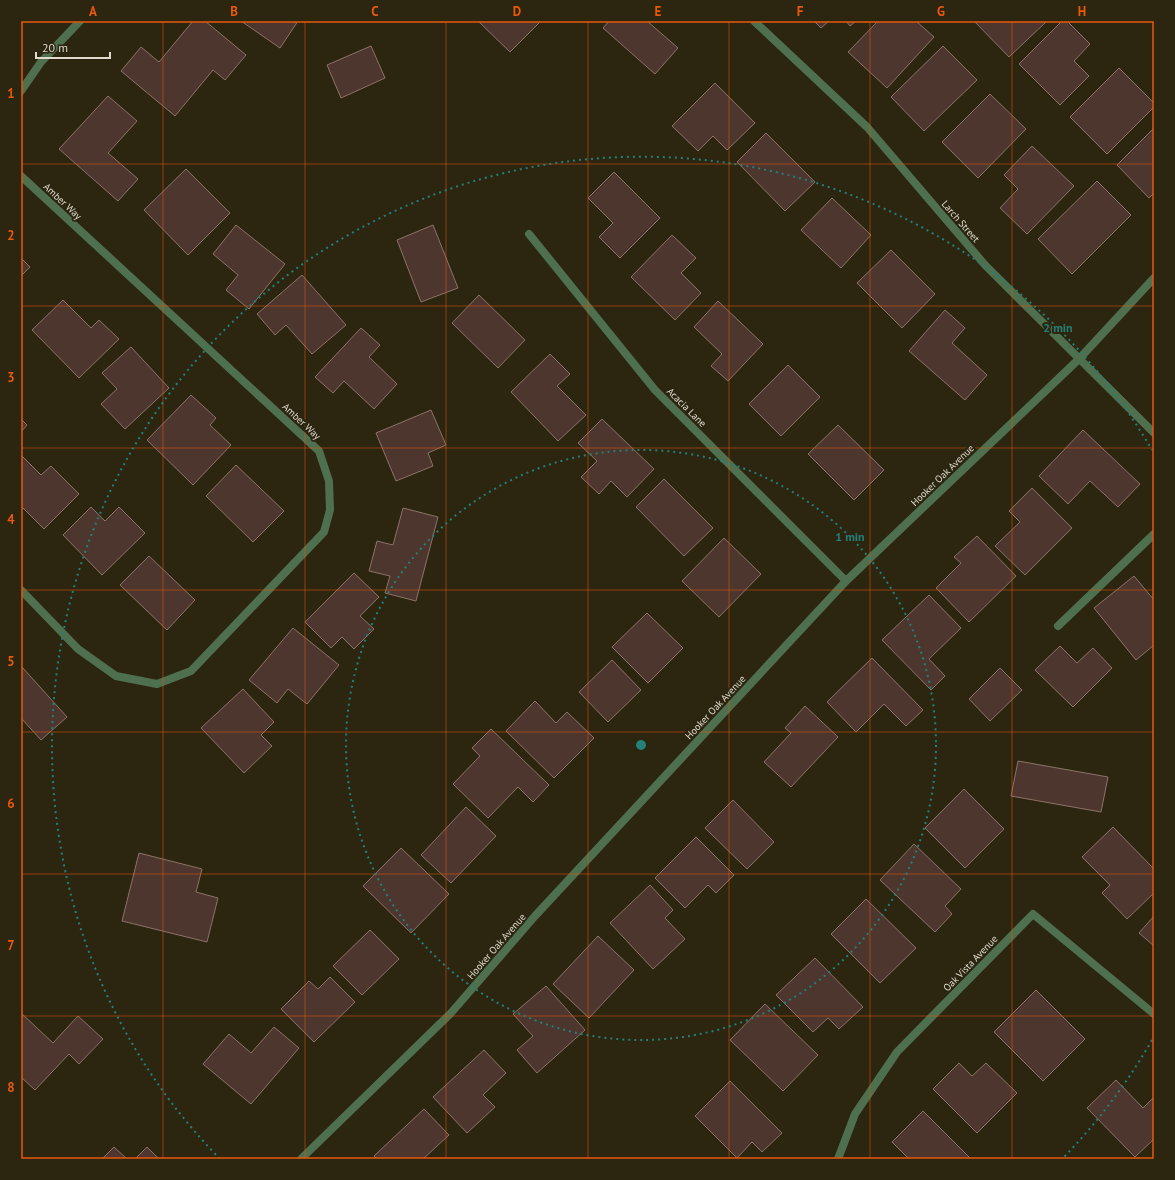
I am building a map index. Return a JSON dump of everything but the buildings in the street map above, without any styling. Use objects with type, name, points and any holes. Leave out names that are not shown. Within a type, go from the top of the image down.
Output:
[{"type":"street","points":[[21,91],[41,62],[80,21]]},
{"type":"street","name":"Larch Street","points":[[754,21],[867,127],[985,265],[1154,433]]},
{"type":"street","name":"Amber Way","points":[[21,176],[319,451],[329,481],[330,510],[324,532],[191,672],[156,684],[116,676],[78,649],[21,590]]},
{"type":"street","name":"Acacia Lane","points":[[529,234],[655,390],[846,581]]},
{"type":"street","name":"Hooker Oak Avenue","points":[[301,1159],[450,1014],[535,916],[846,581],[1079,359],[1154,278]]},
{"type":"street","points":[[1058,626],[1154,534]]},
{"type":"street","name":"Oak Vista Avenue","points":[[838,1159],[854,1114],[897,1052],[1033,914],[1154,1014]]}]
